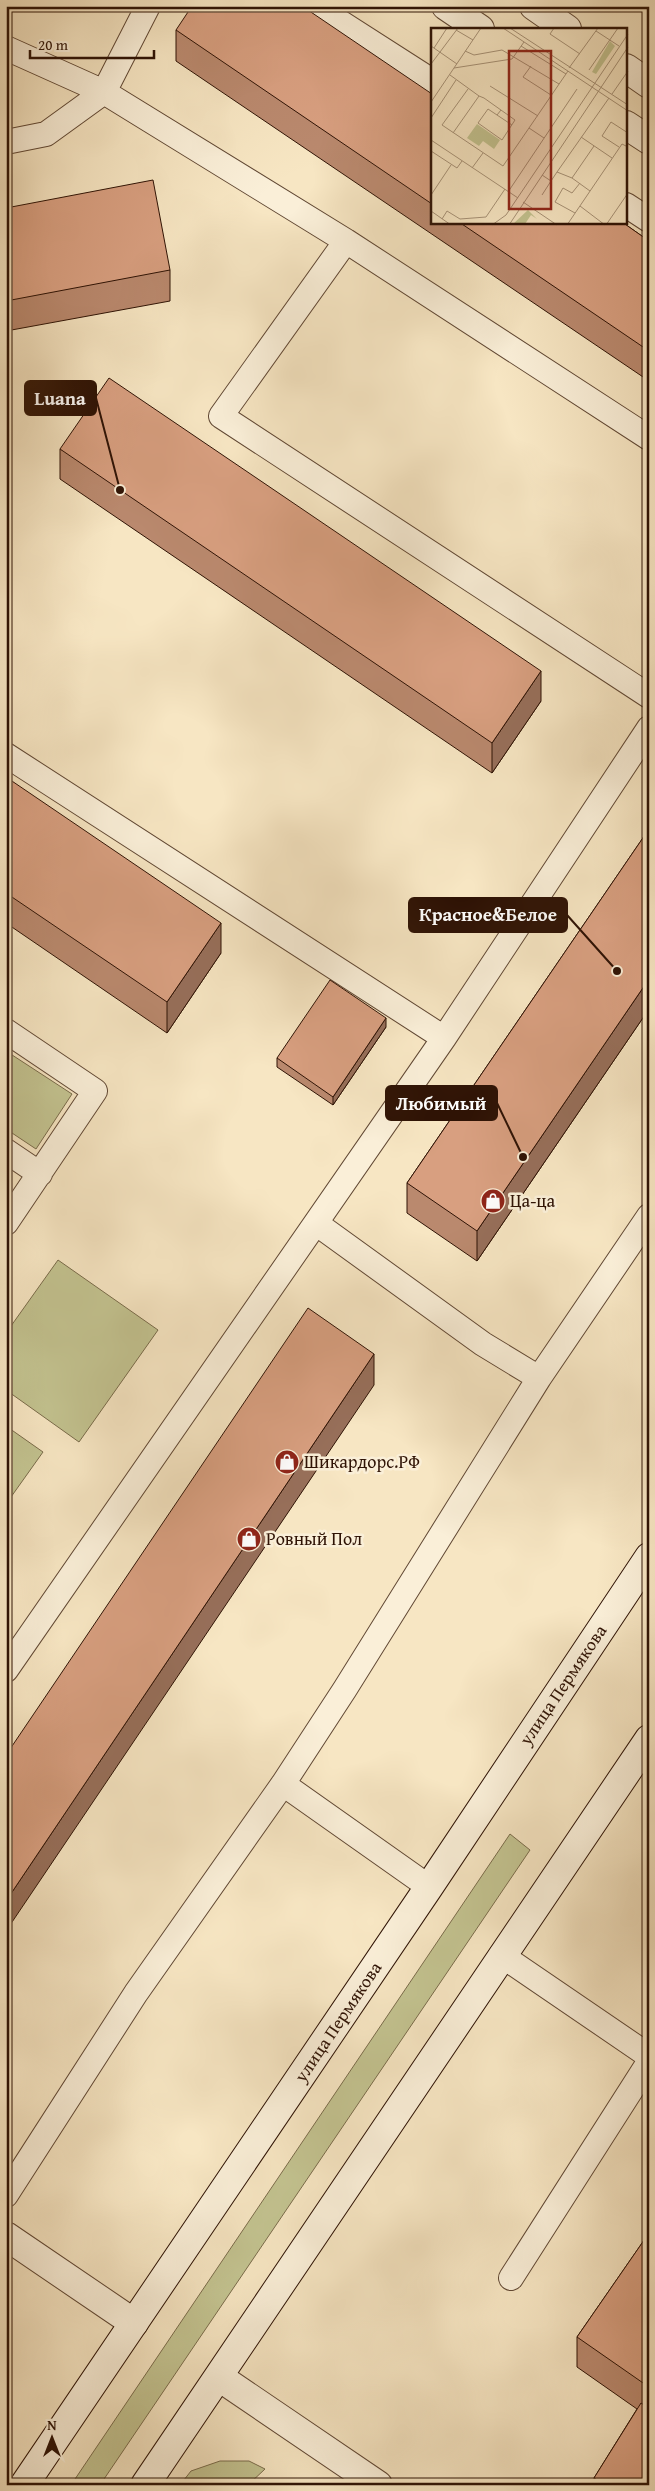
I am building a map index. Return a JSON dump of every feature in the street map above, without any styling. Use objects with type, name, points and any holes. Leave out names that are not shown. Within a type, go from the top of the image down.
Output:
[{"type":"main road","points":[[446,6],[479,28]]},
{"type":"main road","points":[[534,6],[566,28]]},
{"type":"main road","points":[[628,69],[649,84]]},
{"type":"main road","points":[[628,126],[649,140]]},
{"type":"main road","name":"улица Пермякова","points":[[24,2485],[429,1887],[649,1557]]},
{"type":"main road","points":[[145,2485],[501,1955],[649,1739]]},
{"type":"main road","points":[[6,2236],[134,2323]]},
{"type":"main road","points":[[219,2377],[378,2485]]},
{"type":"lane","points":[[6,142],[46,134],[104,92],[148,6]]},
{"type":"lane","points":[[315,6],[431,81]]},
{"type":"lane","points":[[6,48],[104,92],[346,241],[649,438]]},
{"type":"lane","points":[[628,207],[649,220]]},
{"type":"lane","points":[[346,241],[221,416],[649,696]]},
{"type":"lane","points":[[6,1670],[317,1224],[444,1038],[649,728]]},
{"type":"lane","points":[[6,755],[444,1038]]},
{"type":"lane","points":[[6,1031],[95,1091],[6,1223]]},
{"type":"lane","points":[[6,1151],[40,1174]]},
{"type":"lane","points":[[6,2195],[136,1993],[283,1784],[345,1690],[539,1378],[649,1216]]},
{"type":"lane","points":[[317,1224],[483,1344],[539,1378]]},
{"type":"lane","points":[[283,1784],[429,1887]]},
{"type":"lane","points":[[501,1955],[649,2056]]},
{"type":"lane","points":[[511,2278],[649,2062]]},
{"type":"green space","points":[[6,1051],[72,1094],[36,1149],[6,1129]]},
{"type":"green space","points":[[58,1260],[158,1330],[79,1442],[6,1390],[6,1333]]},
{"type":"green space","points":[[6,1426],[43,1452],[6,1504]]},
{"type":"green space","points":[[510,1834],[530,1850],[100,2485],[71,2485]]},
{"type":"green space","points":[[220,2461],[249,2461],[265,2469],[248,2485],[180,2485],[191,2471]]},
{"type":"building","points":[[192,6],[302,6],[431,93],[431,203],[176,30]]},
{"type":"building","points":[[153,180],[170,270],[6,301],[6,208]]},
{"type":"building","points":[[462,224],[625,224],[649,241],[649,351]]},
{"type":"building","points":[[109,378],[541,671],[492,743],[60,449]]},
{"type":"building","points":[[6,777],[221,923],[167,1002],[6,893]]},
{"type":"building","points":[[649,829],[649,979],[477,1231],[407,1183]]},
{"type":"building","points":[[330,980],[386,1018],[333,1097],[277,1058]]},
{"type":"building","points":[[308,1308],[374,1354],[6,1901],[6,1755]]},
{"type":"building","points":[[649,2233],[649,2381],[646,2385],[577,2337]]},
{"type":"building","points":[[641,2403],[649,2408],[649,2485],[605,2485],[594,2478]]},
{"type":"place","name":"Luana","points":[[120,490]]},
{"type":"place","name":"Красное&Белое","points":[[617,971]]},
{"type":"place","name":"Любимый","points":[[523,1157]]},
{"type":"place","name":"Ца-ца","points":[[493,1201]]},
{"type":"place","name":"Шикардорс.РФ","points":[[287,1462]]},
{"type":"place","name":"Ровный Пол","points":[[249,1539]]}]
